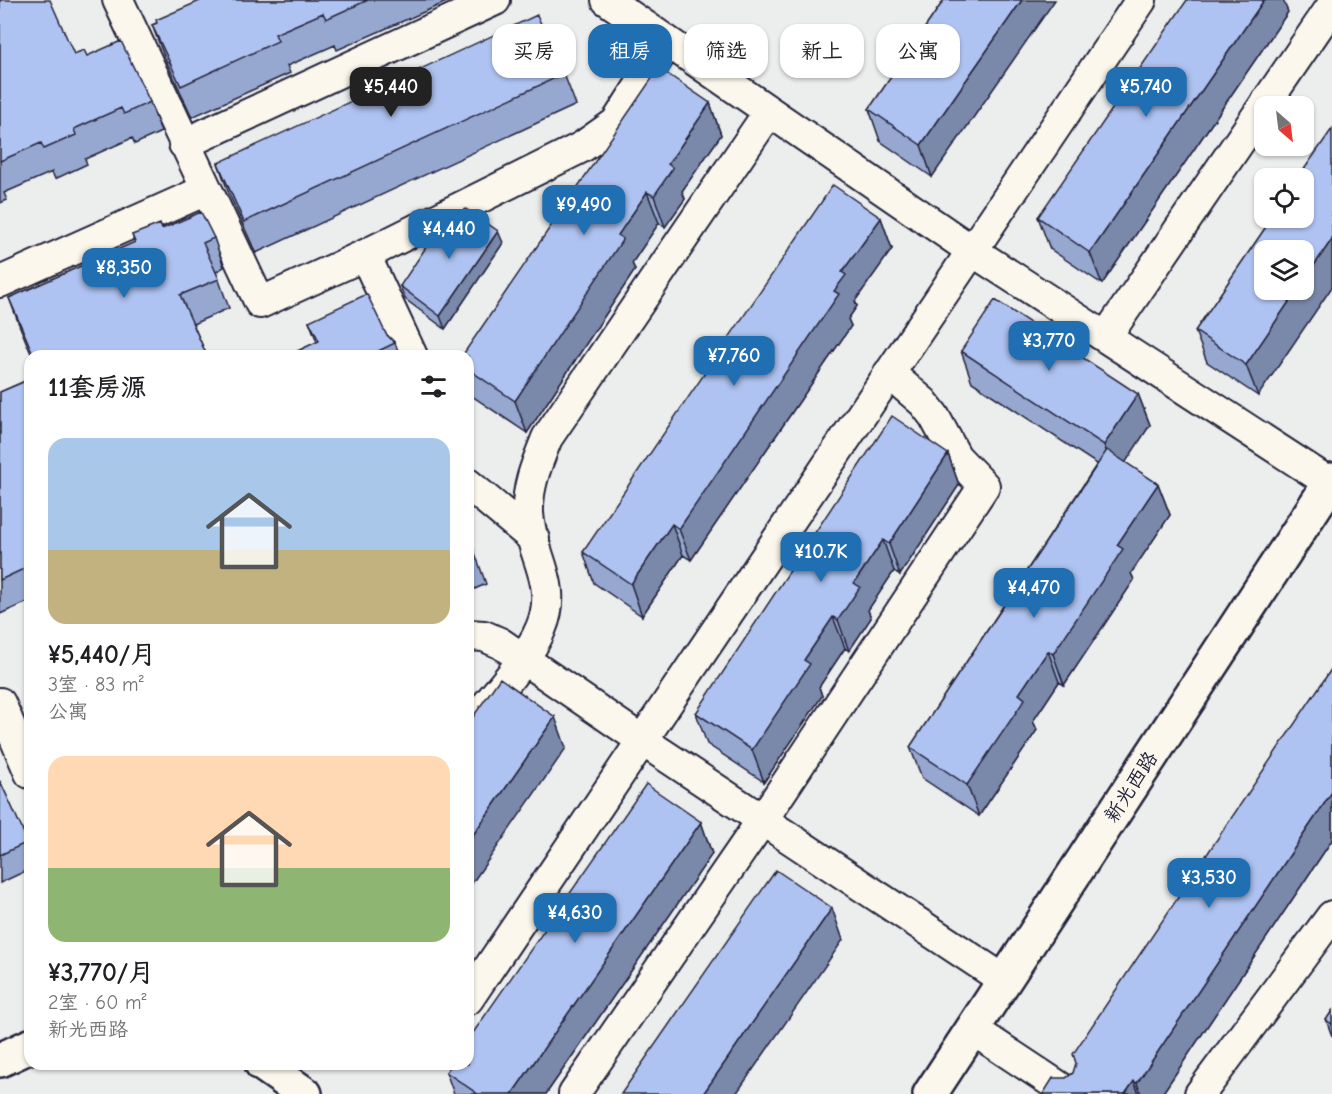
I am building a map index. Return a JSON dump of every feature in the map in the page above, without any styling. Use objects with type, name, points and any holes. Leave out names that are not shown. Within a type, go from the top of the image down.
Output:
[{"type":"street","points":[[118,0],[260,303],[365,255],[582,147],[616,123],[645,78]]},
{"type":"street","points":[[184,144],[495,0]]},
{"type":"street","points":[[607,0],[642,24]]},
{"type":"street","points":[[474,990],[1141,0]]},
{"type":"street","points":[[1106,337],[1332,6]]},
{"type":"street","points":[[672,45],[971,250],[1331,481]]},
{"type":"street","points":[[474,720],[541,630],[548,598],[548,583],[528,516],[528,493],[547,438],[769,112]]},
{"type":"street","points":[[0,282],[206,190]]},
{"type":"street","points":[[365,255],[409,350]]},
{"type":"street","points":[[574,1094],[763,819],[984,486],[956,457],[934,416],[923,402],[889,373]]},
{"type":"street","name":"新光西路","points":[[930,1094],[1331,481]]},
{"type":"street","points":[[474,489],[534,539]]},
{"type":"street","points":[[474,635],[484,636],[500,643],[643,741],[1004,980]]},
{"type":"street","points":[[0,703],[24,759]]},
{"type":"street","points":[[1200,1094],[1332,916]]},
{"type":"street","points":[[972,1029],[1070,1094]]},
{"type":"street","points":[[0,1060],[24,1049]]},
{"type":"street","points":[[271,1070],[305,1094]]},
{"type":"building","points":[[0,0],[50,0],[74,54],[84,50],[87,56],[121,41],[150,102],[124,114],[121,108],[74,129],[76,135],[44,149],[41,143],[0,161]]},
{"type":"building","points":[[202,0],[368,0],[326,19],[323,13],[275,34],[278,41],[181,86],[152,25],[157,23],[156,20]]},
{"type":"building","points":[[944,0],[1022,0],[921,145],[869,109],[890,78],[960,78],[960,24],[927,24]]},
{"type":"building","points":[[1187,0],[1264,0],[1090,253],[1038,217]]},
{"type":"building","points":[[537,15],[541,24],[518,24]]},
{"type":"building","points":[[492,36],[492,78],[555,78],[244,222],[218,163]]},
{"type":"building","points":[[672,77],[710,103],[668,164],[673,168],[654,196],[647,192],[618,235],[623,239],[515,401],[474,373],[474,350],[466,350],[652,78]]},
{"type":"building","points":[[1332,129],[1332,239],[1314,265],[1314,240],[1257,240],[1265,228],[1314,228],[1314,168],[1305,168]]},
{"type":"building","points":[[833,185],[881,218],[842,272],[846,275],[834,291],[839,294],[679,529],[672,524],[631,584],[583,552]]},
{"type":"building","points":[[466,209],[498,231],[440,316],[400,286],[445,219]]},
{"type":"building","points":[[201,212],[214,238],[203,243],[219,279],[180,295],[204,350],[31,350],[9,298],[135,242],[132,235],[160,224],[162,229]]},
{"type":"building","points":[[1254,244],[1254,300],[1290,300],[1246,365],[1195,331]]},
{"type":"building","points":[[367,294],[386,334],[395,343],[380,350],[300,350],[319,341],[309,321]]},
{"type":"building","points":[[995,300],[1138,394],[1104,445],[961,351]]},
{"type":"building","points":[[24,382],[24,569],[0,580],[0,392]]},
{"type":"building","points":[[892,416],[948,454],[889,544],[883,540],[854,583],[860,587],[838,620],[833,617],[804,660],[810,664],[752,750],[696,713]]},
{"type":"building","points":[[1107,450],[1158,484],[1117,545],[1123,549],[1053,654],[1048,651],[1019,694],[1025,699],[967,785],[910,747]]},
{"type":"building","points":[[1332,668],[1332,792],[1137,1083],[1134,1081],[1125,1094],[1043,1094],[1053,1078],[1066,1078],[1073,1073],[1076,1063],[1073,1054]]},
{"type":"building","points":[[500,678],[555,717],[474,833],[474,715]]},
{"type":"building","points":[[0,781],[24,833],[24,844],[0,855]]},
{"type":"building","points":[[646,784],[701,822],[512,1094],[478,1094],[446,1072],[448,1070],[474,1070],[474,1031]]},
{"type":"building","points":[[776,870],[832,908],[703,1094],[621,1094]]},
{"type":"building","points":[[1332,1011],[1332,1024],[1326,1020]]}]
